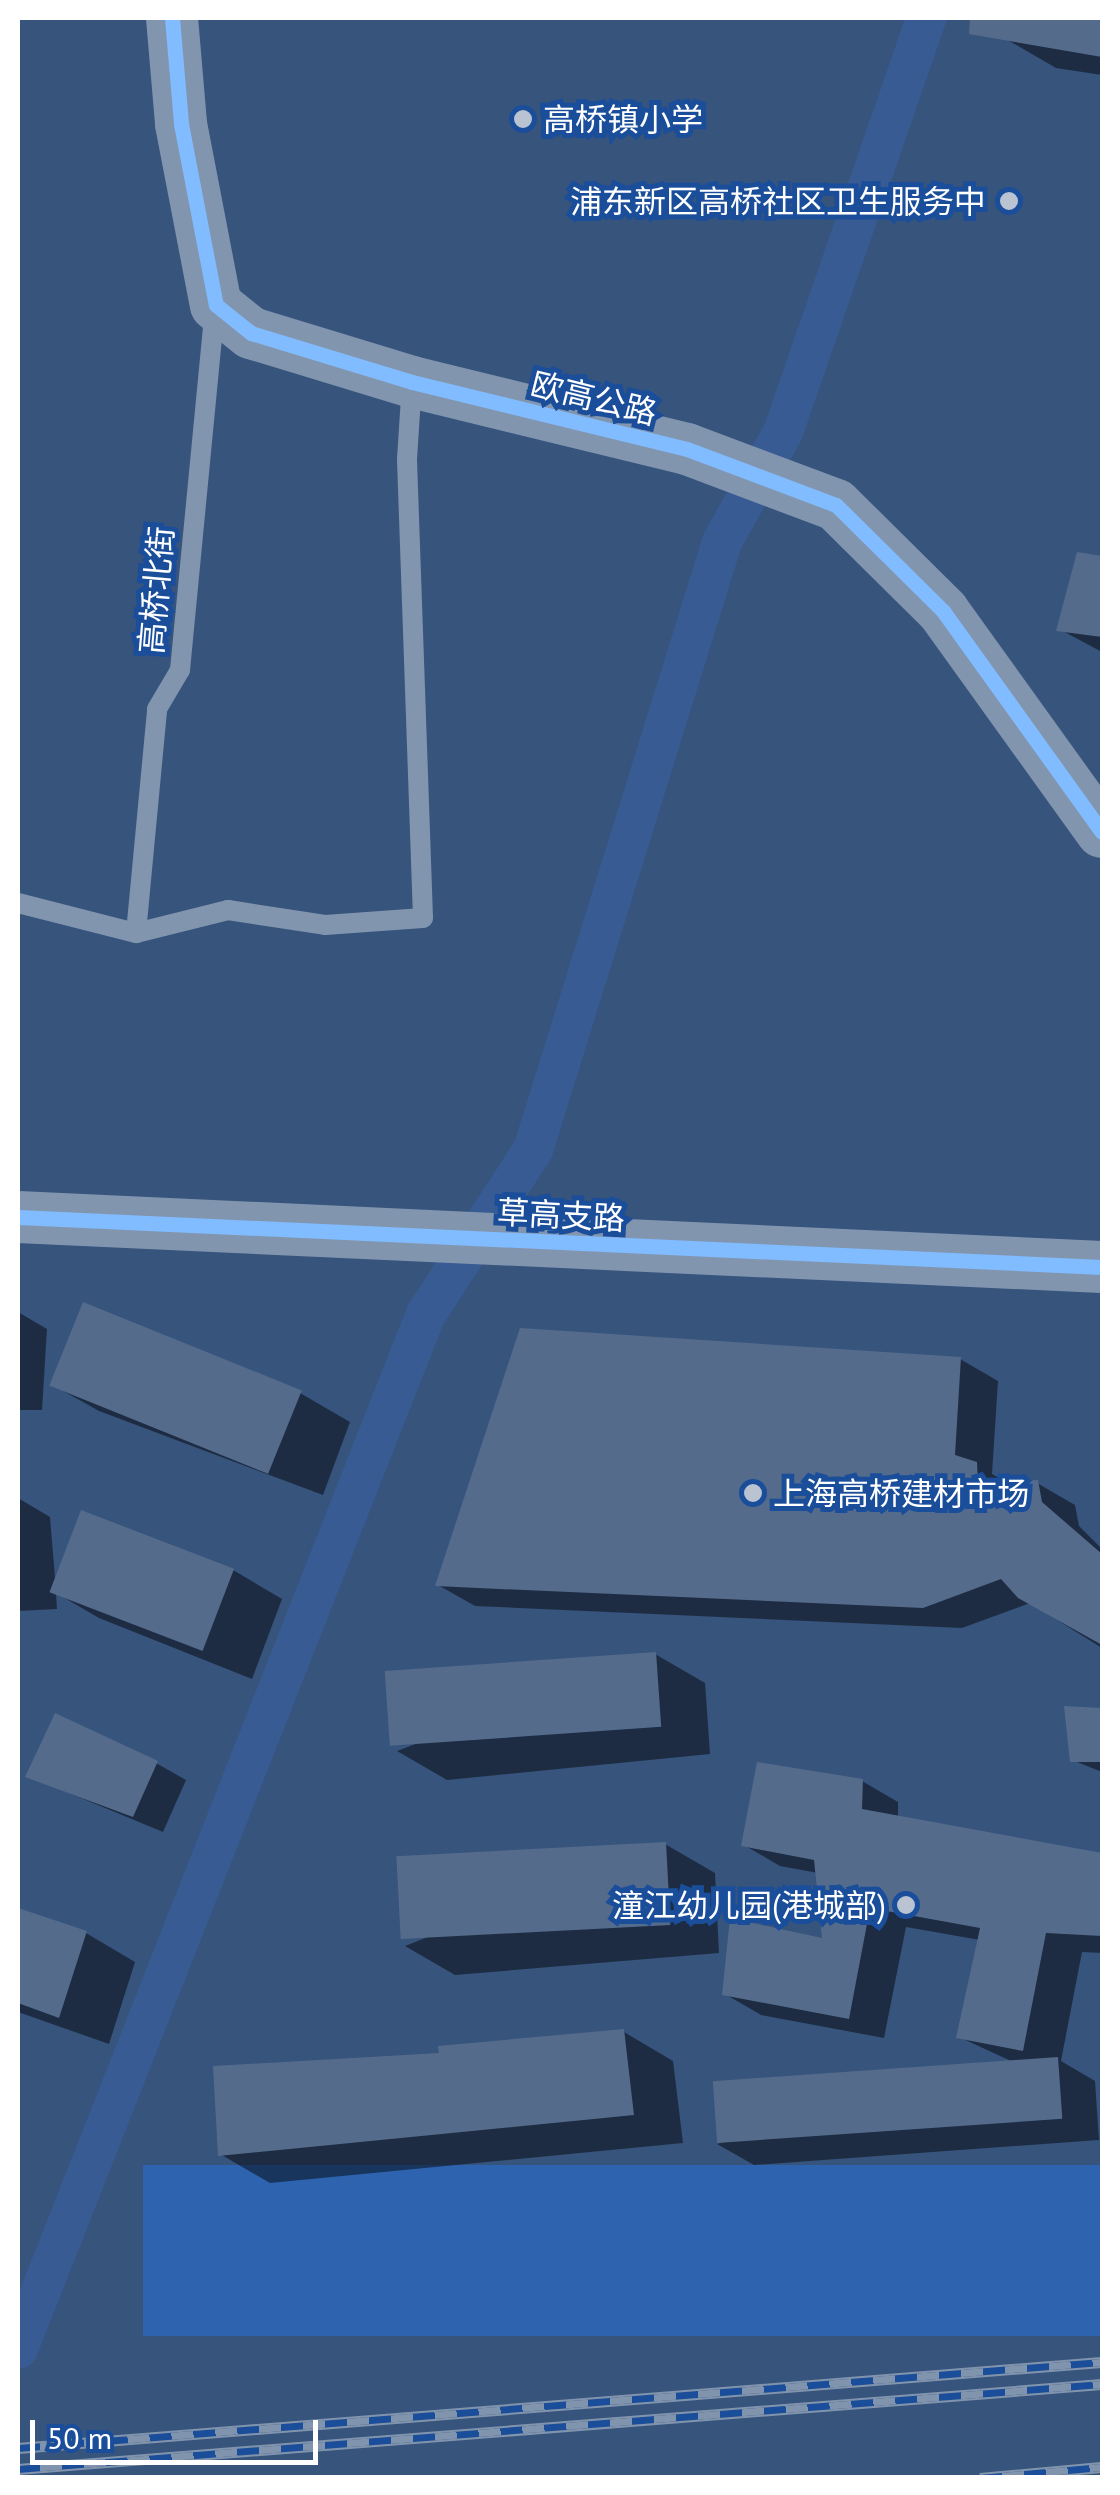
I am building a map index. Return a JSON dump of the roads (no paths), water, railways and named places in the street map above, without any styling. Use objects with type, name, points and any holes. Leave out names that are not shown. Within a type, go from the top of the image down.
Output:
[{"type":"street","points":[[172,18],[180,124],[216,305]]},
{"type":"street","name":"欧高公路","points":[[216,305],[251,333],[412,382],[687,449],[836,505],[943,611],[1102,832]]},
{"type":"street","name":"草高支路","points":[[18,1218],[1102,1267]]},
{"type":"lane","name":"高桥北街","points":[[136,933],[157,709],[180,670],[206,351],[216,305]]},
{"type":"lane","points":[[18,903],[136,933],[228,910],[325,925],[423,918],[407,459],[412,382]]},
{"type":"waterway","points":[[18,2349],[426,1314],[533,1150],[722,542],[783,432],[926,18]]},
{"type":"railway","points":[[18,2448],[1102,2362]]},
{"type":"railway","points":[[18,2469],[1102,2384]]},
{"type":"railway","points":[[980,2478],[1102,2467]]},
{"type":"place","name":"高桥镇小学","points":[[523,119]]},
{"type":"place","name":"浦东新区高桥社区卫生服务中","points":[[1009,201]]},
{"type":"place","name":"上海高桥建材市场","points":[[753,1493]]},
{"type":"place","name":"潼江幼儿园(港城部)","points":[[906,1905]]}]
